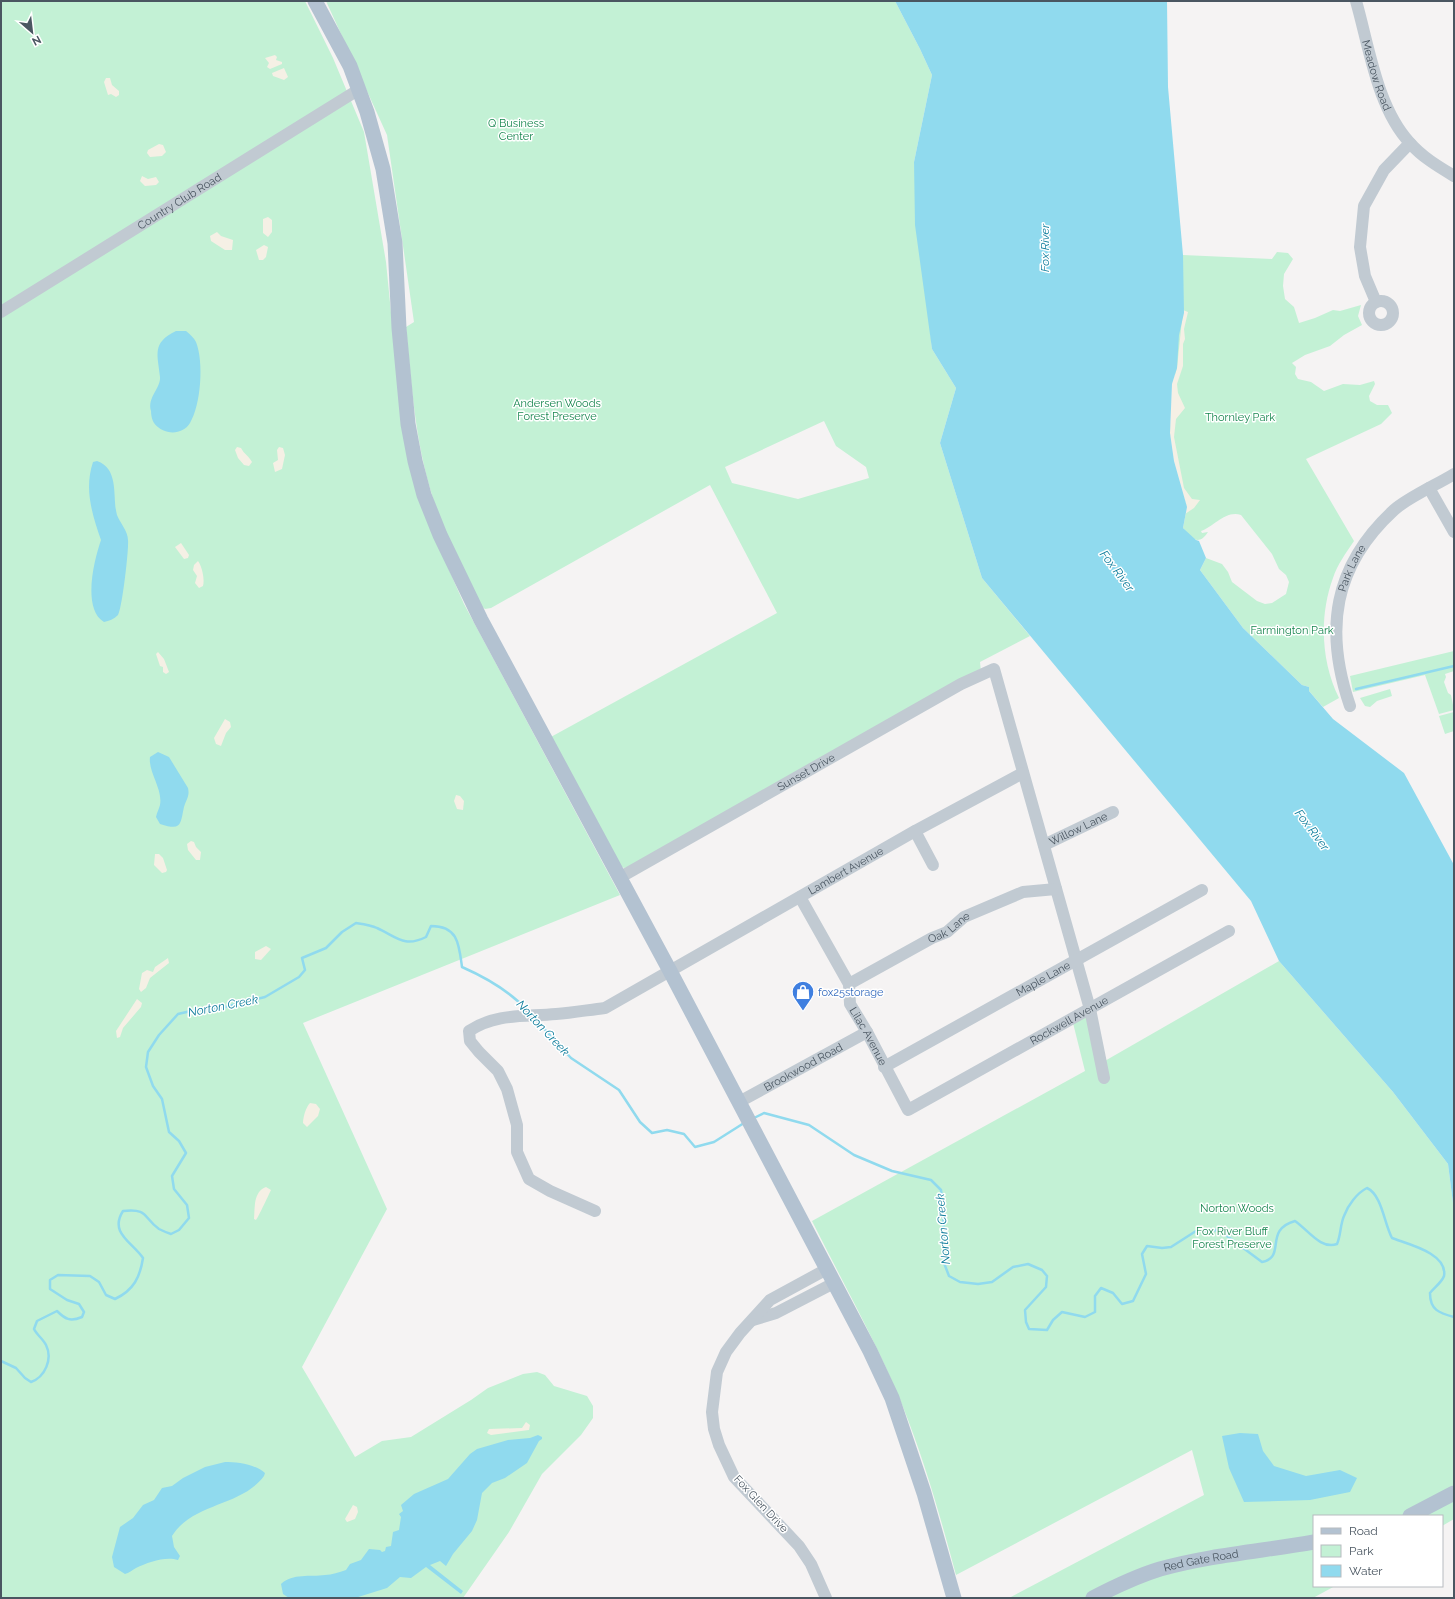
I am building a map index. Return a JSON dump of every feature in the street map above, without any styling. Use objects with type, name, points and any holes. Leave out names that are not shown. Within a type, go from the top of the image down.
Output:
[{"type":"main road","points":[[315,1],[350,66],[377,143],[395,243],[399,328],[408,424],[415,461],[424,495],[446,550],[478,615],[670,971],[870,1351],[892,1398],[924,1493],[954,1598]]},
{"type":"main road","points":[[1412,1515],[1454,1493]]},
{"type":"main road","name":"Red Gate Road","points":[[1092,1598],[1128,1581],[1154,1572],[1204,1560],[1313,1542]]},
{"type":"street","name":"Meadow Road","points":[[1356,1],[1382,95],[1410,143],[1435,164],[1454,176]]},
{"type":"street","name":"Country Club Road","points":[[1,312],[358,90]]},
{"type":"street","points":[[1376,302],[1366,276],[1360,247],[1364,206],[1384,170],[1410,143]]},
{"type":"street","name":"Park Lane","points":[[1350,706],[1340,673],[1336,646],[1335,624],[1344,580],[1364,542],[1395,509],[1454,474]]},
{"type":"street","points":[[1429,488],[1454,532]]},
{"type":"street","name":"Sunset Drive","points":[[619,878],[961,684],[994,669],[1023,773]]},
{"type":"street","points":[[1023,773],[1090,1009],[1104,1078]]},
{"type":"street","name":"Lambert Avenue","points":[[595,1211],[550,1191],[530,1179],[517,1152],[517,1125],[507,1089],[498,1071],[470,1041],[470,1031],[482,1022],[502,1018],[557,1014],[605,1008],[915,832],[1023,773]]},
{"type":"street","name":"Willow Lane","points":[[1044,845],[1113,812]]},
{"type":"street","points":[[915,832],[933,865]]},
{"type":"street","name":"Oak Lane","points":[[849,984],[932,938],[947,932],[964,917],[1023,892],[1056,889]]},
{"type":"street","name":"Maple Lane","points":[[884,1067],[1202,890]]},
{"type":"street","name":"Lilac Avenue","points":[[800,897],[849,984],[850,1004],[867,1032],[884,1067],[909,1110]]},
{"type":"street","name":"Rockwell Avenue","points":[[909,1110],[1230,931]]},
{"type":"street","name":"Brookwood Road","points":[[742,1107],[867,1032]]},
{"type":"street","name":"Fox Glen Drive","points":[[826,1269],[770,1300],[753,1320],[740,1332],[726,1352],[717,1372],[712,1412],[714,1428],[725,1462],[734,1477],[799,1546],[811,1564],[826,1598]]},
{"type":"street","name":"Fox Glen Drive","points":[[753,1320],[776,1313],[834,1283]]},
{"type":"green space","points":[[1,1],[305,1],[333,58],[364,132],[386,262],[400,404],[427,520],[464,604],[620,895],[303,1023],[387,1209],[302,1367],[355,1457],[382,1441],[411,1437],[488,1388],[523,1374],[537,1372],[545,1375],[554,1386],[587,1396],[593,1406],[593,1418],[581,1435],[542,1474],[509,1532],[463,1598],[1,1598]]},
{"type":"green space","name":"Andersen Woods Forest Preserve","points":[[326,1],[895,1],[932,75],[914,162],[932,349],[956,388],[940,443],[982,578],[1030,636],[980,662],[981,672],[630,867],[624,868],[619,865],[549,738],[777,613],[710,485],[491,608],[485,609],[481,606],[439,515],[431,492],[420,446],[413,398],[406,327],[414,322],[387,135]],"holes":[[[824,421],[836,446],[866,467],[869,478],[798,499],[732,483],[725,467]]]},
{"type":"green space","points":[[1277,252],[1288,253],[1293,259],[1284,274],[1283,286],[1285,299],[1294,307],[1299,323],[1333,310],[1340,311],[1361,305],[1358,316],[1362,325],[1344,335],[1330,346],[1305,355],[1292,363],[1296,367],[1295,374],[1298,379],[1311,382],[1324,391],[1343,384],[1360,385],[1374,381],[1375,384],[1369,396],[1370,401],[1377,405],[1388,405],[1392,413],[1381,424],[1306,459],[1354,541],[1337,568],[1328,593],[1324,623],[1324,639],[1328,669],[1339,698],[1323,707],[1309,691],[1309,687],[1302,685],[1243,628],[1200,570],[1206,558],[1222,564],[1228,572],[1232,582],[1257,601],[1265,604],[1272,603],[1286,594],[1289,582],[1286,575],[1279,569],[1272,554],[1241,515],[1235,514],[1225,517],[1201,531],[1202,533],[1208,532],[1204,537],[1198,540],[1192,538],[1183,528],[1187,507],[1170,433],[1183,281],[1183,255],[1272,259]]},
{"type":"green space","points":[[1454,651],[1454,671],[1445,674],[1446,677],[1444,682],[1448,693],[1451,695],[1454,710],[1439,714],[1425,675],[1353,692],[1350,676]]},
{"type":"green space","points":[[1390,689],[1392,696],[1377,701],[1370,707],[1365,706],[1360,698]]},
{"type":"green space","points":[[1454,712],[1454,731],[1445,734],[1439,716]]},
{"type":"green space","name":"Fox River Bluff Forest Preserve","points":[[1279,961],[1393,1092],[1448,1164],[1454,1211],[1454,1485],[1447,1489],[1454,1497],[1454,1519],[1443,1525],[1443,1515],[1313,1515],[1313,1587],[1333,1587],[1313,1598],[1009,1598],[1204,1495],[1192,1450],[956,1575],[925,1470],[903,1407],[871,1336],[812,1221],[1085,1071],[1073,1023],[1093,1013],[1103,1062]]},
{"type":"sand","points":[[275,55],[277,57],[276,60],[282,62],[282,64],[270,69],[267,67],[269,63],[265,58]]},
{"type":"sand","points":[[284,68],[288,77],[284,80],[273,76],[272,73]]},
{"type":"sand","points":[[106,78],[110,78],[112,85],[119,91],[119,95],[116,97],[111,94],[108,95],[104,82]]},
{"type":"sand","points":[[159,144],[163,145],[166,152],[162,156],[150,157],[147,153],[148,150]]},
{"type":"sand","points":[[142,176],[148,179],[156,177],[159,182],[156,185],[145,186],[140,181]]},
{"type":"sand","points":[[268,217],[272,220],[272,232],[268,237],[263,233],[263,219]]},
{"type":"sand","points":[[217,232],[221,236],[233,240],[232,250],[225,250],[211,241],[210,236]]},
{"type":"sand","points":[[264,245],[268,247],[266,257],[263,260],[259,260],[256,250]]},
{"type":"sand","points":[[1183,310],[1188,312],[1184,329],[1185,339],[1183,344],[1183,366],[1177,384],[1178,393],[1185,408],[1176,419],[1174,437],[1184,488],[1192,499],[1200,500],[1194,508],[1185,514],[1187,507],[1174,461],[1170,433],[1172,384],[1177,368]]},
{"type":"sand","points":[[237,447],[241,448],[251,460],[252,462],[249,466],[244,465],[238,458],[235,450]]},
{"type":"sand","points":[[279,447],[283,448],[285,455],[282,469],[275,472],[273,463],[278,460],[277,450]]},
{"type":"sand","points":[[181,543],[189,555],[188,558],[184,559],[175,547]]},
{"type":"sand","points":[[198,561],[204,580],[203,586],[199,588],[195,583],[197,576],[193,570],[194,565]]},
{"type":"sand","points":[[158,652],[164,659],[169,672],[166,674],[163,672],[163,667],[160,666],[156,654]]},
{"type":"sand","points":[[225,719],[230,722],[231,727],[226,733],[221,746],[216,744],[214,738]]},
{"type":"sand","points":[[456,795],[460,796],[464,801],[463,810],[457,809],[454,801]]},
{"type":"sand","points":[[191,841],[194,842],[196,847],[201,852],[200,860],[196,860],[188,850],[187,844]]},
{"type":"sand","points":[[155,854],[159,854],[163,858],[167,870],[166,872],[162,873],[154,865]]},
{"type":"sand","points":[[266,946],[271,949],[261,960],[255,959],[255,952]]},
{"type":"sand","points":[[168,958],[169,963],[150,978],[146,988],[141,992],[139,989],[142,973],[147,970],[153,972],[155,967]]},
{"type":"sand","points":[[137,999],[142,1003],[141,1007],[123,1028],[120,1037],[117,1038],[116,1031]]},
{"type":"sand","points":[[310,1103],[316,1104],[320,1109],[318,1116],[307,1127],[303,1121],[304,1115]]},
{"type":"sand","points":[[266,1187],[271,1190],[256,1220],[254,1219],[257,1196],[262,1189]]},
{"type":"sand","points":[[526,1422],[530,1425],[529,1430],[491,1435],[487,1433],[489,1429],[522,1428]]},
{"type":"sand","points":[[353,1505],[357,1507],[358,1512],[355,1519],[347,1522],[345,1519]]},
{"type":"water","name":"Fox River","points":[[895,1],[1167,1],[1168,87],[1183,255],[1184,313],[1179,335],[1177,368],[1172,384],[1170,433],[1174,461],[1187,507],[1183,528],[1199,541],[1206,558],[1200,570],[1243,628],[1302,685],[1309,687],[1309,691],[1333,719],[1404,773],[1454,865],[1454,1211],[1448,1164],[1393,1092],[1279,961],[1251,901],[982,578],[940,443],[956,388],[932,349],[915,225],[914,162],[932,75]]},
{"type":"water","points":[[176,331],[186,331],[196,342],[201,372],[199,395],[194,415],[187,427],[177,432],[167,432],[162,430],[154,423],[150,406],[152,397],[160,381],[158,356],[159,345],[163,340]]},
{"type":"water","points":[[97,461],[109,470],[112,477],[117,515],[128,537],[125,579],[120,610],[115,618],[104,622],[97,616],[93,607],[92,596],[93,571],[101,540],[92,511],[89,482],[93,462]]},
{"type":"water","points":[[158,752],[169,757],[188,788],[188,796],[182,818],[179,825],[172,827],[160,824],[156,817],[160,805],[160,799],[158,787],[151,769],[150,757]]},
{"type":"water","points":[[1240,1433],[1258,1434],[1263,1451],[1274,1466],[1306,1476],[1340,1470],[1357,1478],[1350,1492],[1310,1500],[1244,1502],[1229,1468],[1222,1436]]},
{"type":"water","points":[[538,1435],[542,1437],[542,1439],[539,1441],[527,1463],[505,1478],[492,1483],[482,1493],[477,1520],[472,1531],[453,1554],[446,1566],[440,1561],[430,1565],[463,1591],[461,1594],[426,1567],[411,1578],[400,1577],[387,1588],[355,1598],[289,1598],[283,1594],[281,1584],[291,1578],[336,1573],[346,1570],[350,1564],[361,1560],[369,1549],[380,1550],[382,1552],[385,1551],[386,1547],[391,1546],[393,1532],[399,1530],[401,1517],[399,1514],[403,1511],[401,1505],[414,1494],[448,1479],[470,1454],[477,1449],[508,1440],[530,1438]]},
{"type":"water","points":[[225,1462],[240,1463],[256,1467],[265,1473],[254,1486],[243,1494],[204,1510],[181,1525],[172,1536],[174,1547],[180,1556],[178,1560],[157,1560],[125,1574],[114,1567],[112,1557],[120,1527],[133,1518],[143,1505],[154,1500],[162,1488],[172,1486],[183,1478],[205,1467]]},
{"type":"waterway","points":[[1356,689],[1454,666]]},
{"type":"waterway","name":"Norton Creek","points":[[1,1361],[16,1368],[31,1382],[36,1380],[44,1372],[49,1356],[46,1345],[34,1329],[37,1321],[57,1311],[68,1319],[82,1317],[84,1312],[79,1304],[67,1300],[50,1289],[50,1280],[58,1275],[90,1276],[99,1282],[106,1295],[115,1299],[131,1287],[138,1277],[143,1258],[120,1231],[119,1219],[123,1211],[131,1210],[142,1212],[159,1229],[171,1234],[179,1230],[189,1218],[187,1205],[174,1189],[172,1176],[186,1153],[179,1141],[169,1132],[162,1099],[153,1086],[146,1067],[148,1052],[159,1035],[178,1014],[195,1010],[221,1008],[265,997],[299,977],[305,970],[302,958],[326,948],[342,932],[356,923],[375,927],[395,938],[412,942],[426,937],[431,926],[447,929],[456,938],[460,951],[462,967],[506,991],[529,1012]]},
{"type":"waterway","name":"Norton Creek","points":[[536,1020],[571,1058],[619,1090],[640,1122],[652,1133],[667,1130],[684,1134],[695,1147],[714,1142],[744,1123]]},
{"type":"waterway","name":"Norton Creek","points":[[754,1118],[764,1113],[809,1125],[854,1155],[892,1171],[931,1180],[941,1190],[943,1207],[944,1263],[949,1276],[960,1282],[978,1284],[992,1282],[1013,1267],[1028,1264],[1042,1270],[1047,1276],[1046,1287],[1025,1310],[1026,1322],[1029,1329],[1047,1330],[1053,1320],[1062,1312],[1085,1317],[1095,1312],[1095,1296],[1101,1288],[1113,1293],[1122,1304],[1133,1301],[1146,1274],[1142,1254],[1147,1246],[1162,1248],[1171,1247],[1196,1231],[1219,1230],[1262,1262],[1269,1259],[1273,1255],[1280,1230],[1285,1225],[1295,1221],[1320,1242],[1331,1245],[1337,1244],[1343,1219],[1348,1208],[1356,1196],[1367,1188],[1376,1197],[1392,1238],[1425,1251],[1440,1261],[1444,1268],[1444,1276],[1440,1283],[1430,1293],[1430,1299],[1436,1310],[1454,1317]]},
{"type":"place","name":"fox25storage","points":[[803,1012]]},
{"type":"park label","name":"Q Business Center","points":[[516,129]]},
{"type":"park label","name":"Thornley Park","points":[[1240,417]]},
{"type":"park label","name":"Farmington Park","points":[[1292,630]]},
{"type":"park label","name":"Norton Woods","points":[[1237,1208]]}]
